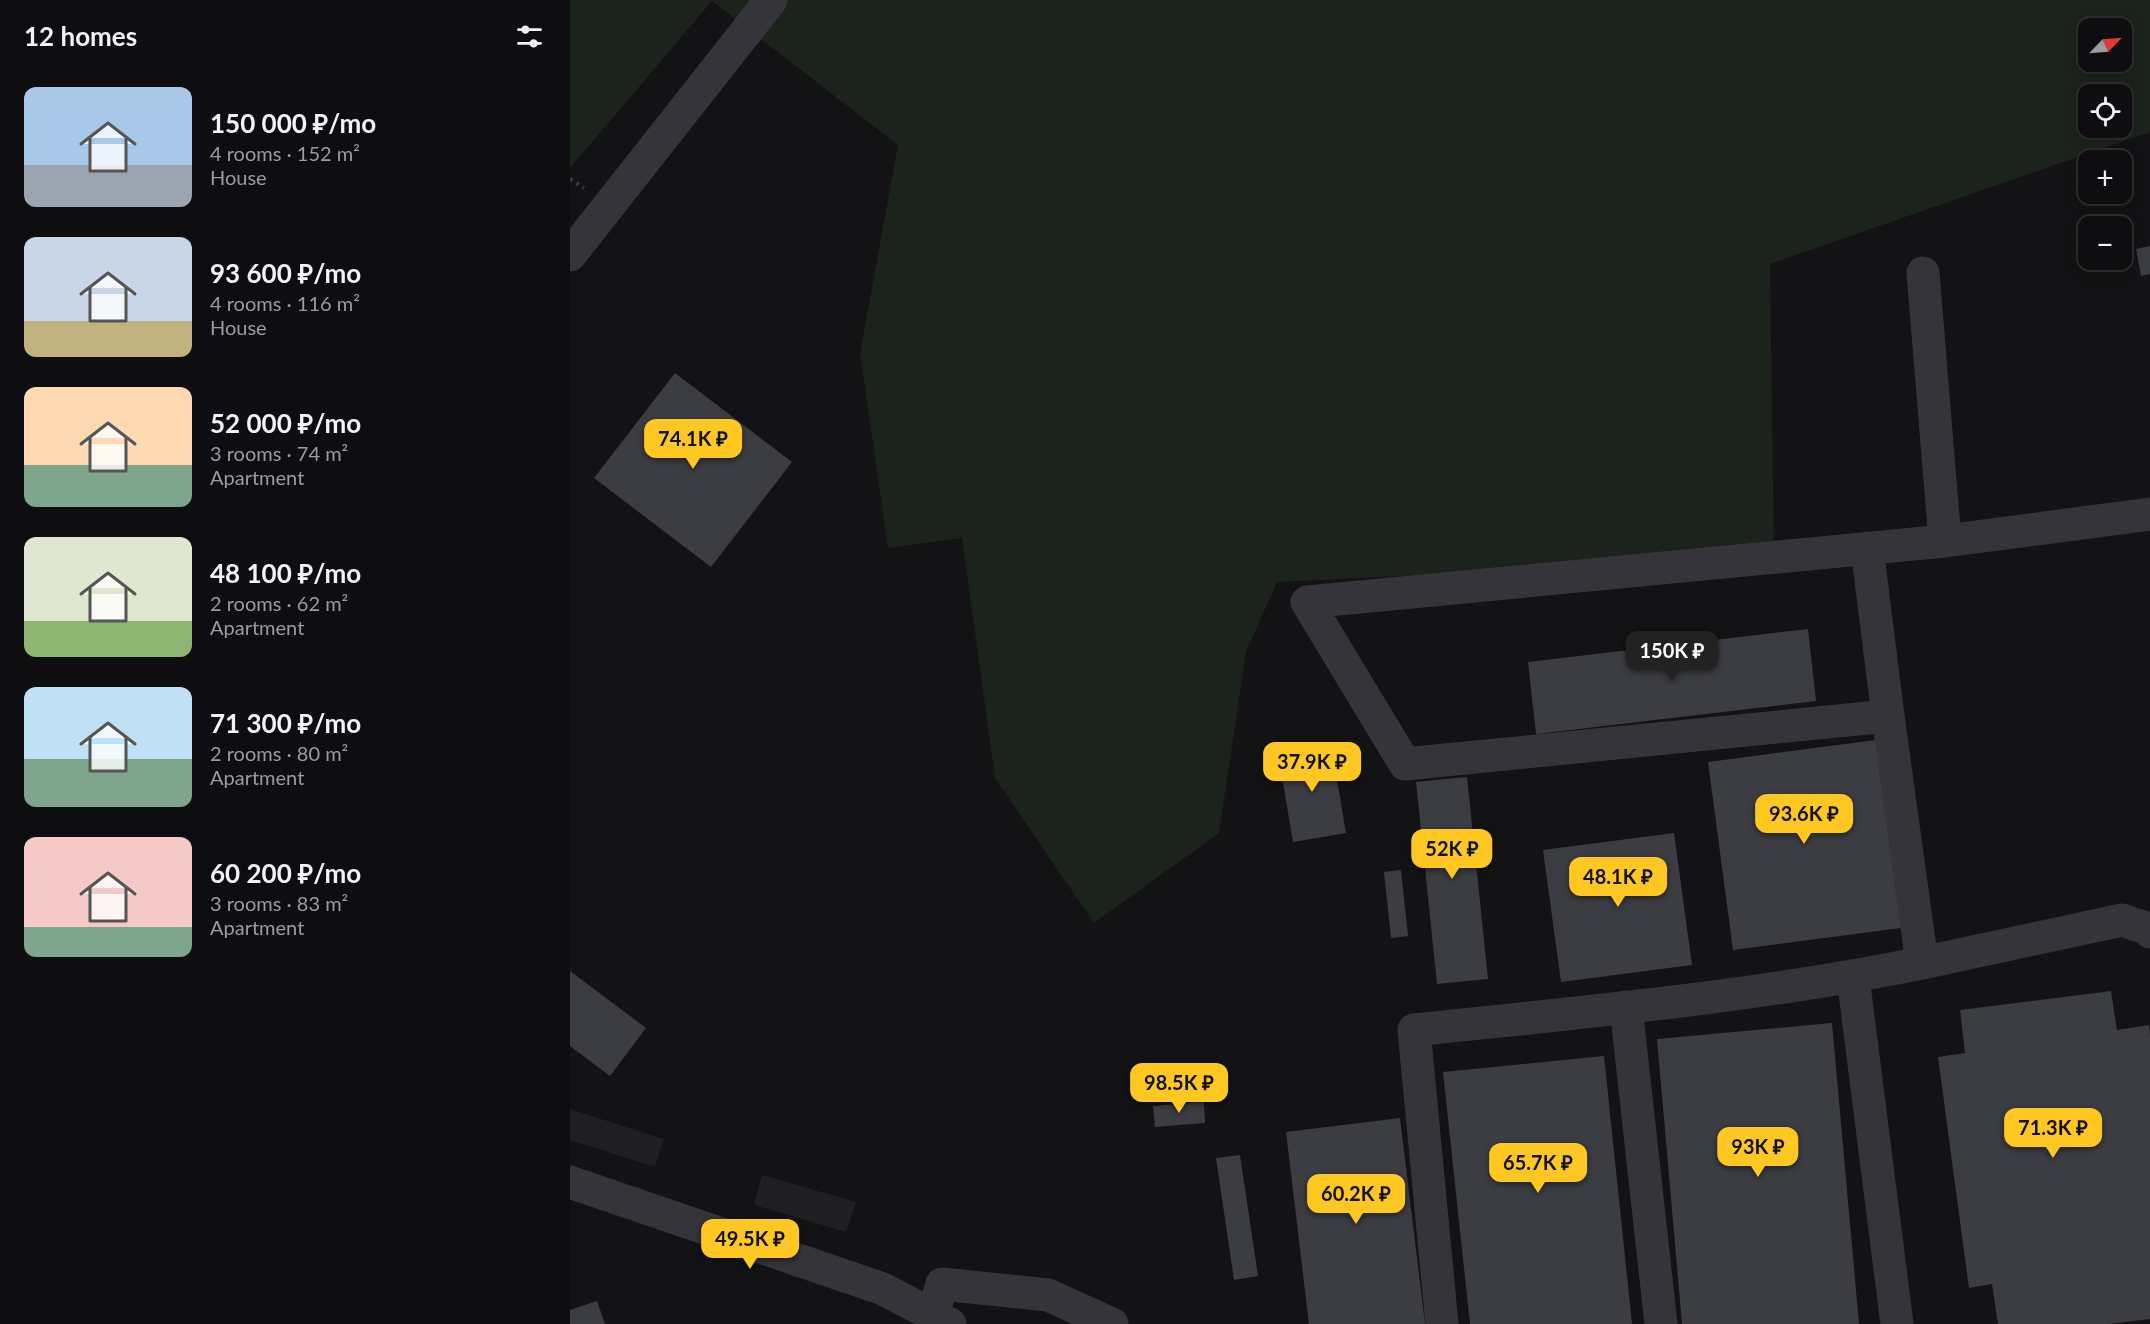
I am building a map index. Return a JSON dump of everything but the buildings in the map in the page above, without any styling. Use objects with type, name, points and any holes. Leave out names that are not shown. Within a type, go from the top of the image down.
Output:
[{"type":"street","points":[[570,255],[771,0]]},
{"type":"street","points":[[1923,273],[1945,541]]},
{"type":"street","points":[[1888,716],[1405,764],[1307,602],[1945,541],[2150,514]]},
{"type":"street","points":[[1867,548],[1922,963]]},
{"type":"street","points":[[1442,1324],[1414,1030],[1626,1007],[1853,977],[2122,920],[2149,929],[2150,932]]},
{"type":"street","points":[[1853,977],[1897,1324]]},
{"type":"street","points":[[1626,1007],[1661,1324]]},
{"type":"street","points":[[570,1182],[883,1289],[942,1319],[942,1284]]},
{"type":"street","points":[[883,1289],[942,1284],[1048,1295],[1112,1324]]},
{"type":"path","points":[[570,179],[576,183]]},
{"type":"shaded area","points":[[570,0],[2150,0],[2150,132],[2098,150],[2078,150],[2078,157],[1770,264],[1774,558],[1277,582],[1246,652],[1219,833],[1094,923],[995,778],[962,538],[888,548],[860,354],[898,145],[712,1],[570,168]]},
{"type":"shaded area","points":[[570,1109],[664,1139],[655,1167],[570,1140]]},
{"type":"shaded area","points":[[762,1175],[856,1202],[846,1232],[754,1205]]}]
